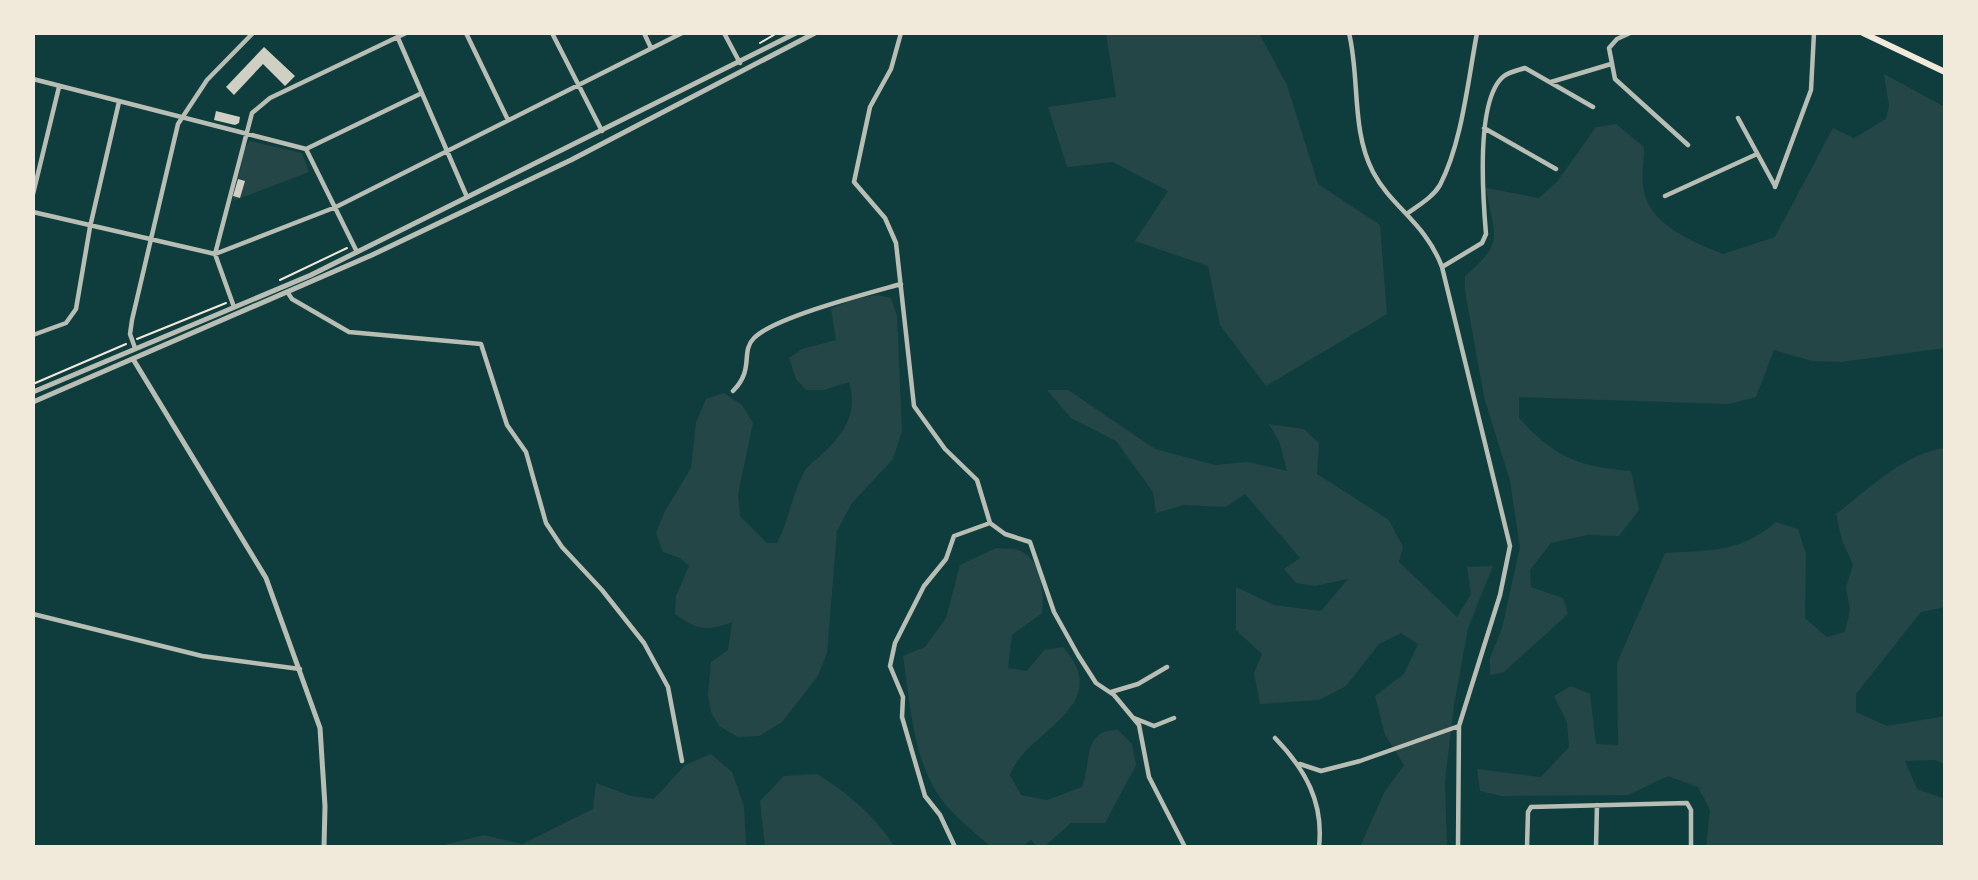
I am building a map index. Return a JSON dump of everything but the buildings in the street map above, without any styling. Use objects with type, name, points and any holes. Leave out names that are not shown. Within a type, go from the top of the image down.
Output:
[{"type":"main road","points":[[1863,33],[1945,72]]},
{"type":"street","points":[[135,348],[132,342],[132,320],[178,124],[206,80],[253,33]]},
{"type":"street","points":[[466,33],[508,120]]},
{"type":"street","points":[[552,33],[607,141]]},
{"type":"street","points":[[644,33],[651,48]]},
{"type":"street","points":[[33,212],[90,228],[215,254],[336,207],[682,33]]},
{"type":"street","points":[[724,33],[740,63]]},
{"type":"street","points":[[33,392],[357,253],[796,33]]},
{"type":"street","points":[[33,402],[288,293],[607,141],[815,33]]},
{"type":"street","points":[[901,33],[891,69],[870,107],[854,182],[885,218],[896,243],[914,406],[945,449],[977,480],[990,523],[1005,534],[1030,542],[1054,612],[1096,682],[1110,693],[1139,725],[1149,777],[1185,847]]},
{"type":"street","points":[[1349,33],[1360,132],[1369,163],[1384,188],[1422,228],[1442,267],[1510,546],[1500,595],[1459,726],[1458,847]]},
{"type":"street","points":[[1408,214],[1430,197],[1444,173],[1458,129],[1477,33]]},
{"type":"street","points":[[1630,33],[1616,39],[1609,48],[1615,79],[1688,145]]},
{"type":"street","points":[[1738,118],[1775,187],[1811,90],[1814,33]]},
{"type":"street","points":[[233,307],[215,254],[252,113],[270,98],[402,35],[445,151],[467,197]]},
{"type":"street","points":[[1550,82],[1611,64]]},
{"type":"street","points":[[1442,267],[1482,243],[1486,234],[1483,190],[1484,128],[1493,92],[1504,76],[1525,68],[1593,107]]},
{"type":"street","points":[[33,79],[306,149],[422,93]]},
{"type":"street","points":[[33,194],[59,87]]},
{"type":"street","points":[[33,335],[66,323],[74,315],[118,102]]},
{"type":"street","points":[[1484,128],[1556,169]]},
{"type":"street","points":[[306,149],[357,253]]},
{"type":"street","points":[[1665,196],[1757,154]]},
{"type":"street","points":[[733,391],[748,368],[747,348],[755,337],[832,304],[901,284]]},
{"type":"street","points":[[285,286],[292,299],[349,332],[481,344],[506,425],[526,452],[546,523],[562,547],[602,590],[644,643],[668,687],[682,761]]},
{"type":"street","points":[[133,359],[266,578],[320,727],[325,806],[324,847]]},
{"type":"street","points":[[955,847],[940,815],[925,796],[902,717],[903,697],[890,666],[895,643],[924,586],[946,559],[954,536],[990,523]]},
{"type":"street","points":[[33,614],[202,656],[301,669]]},
{"type":"street","points":[[1110,693],[1138,684],[1167,667]]},
{"type":"street","points":[[1133,718],[1154,726],[1174,718]]},
{"type":"street","points":[[1300,764],[1321,771],[1360,761],[1459,726]]},
{"type":"street","points":[[1275,738],[1300,764],[1321,817],[1319,847]]},
{"type":"street","points":[[1527,847],[1528,812],[1531,807],[1687,803],[1691,810],[1691,847]]},
{"type":"street","points":[[1597,805],[1597,847]]},
{"type":"path","points":[[757,45],[777,33]]},
{"type":"path","points":[[272,284],[353,246]]},
{"type":"path","points":[[33,384],[231,300]]},
{"type":"shaded area","points":[[1106,33],[1259,33],[1287,85],[1318,184],[1380,225],[1387,314],[1266,386],[1220,325],[1208,266],[1135,241],[1168,191],[1113,162],[1067,167],[1048,107],[1116,97]]},
{"type":"shaded area","points":[[1884,74],[1945,107],[1945,348],[1841,362],[1812,361],[1774,350],[1756,397],[1729,404],[1519,397],[1519,418],[1556,451],[1596,467],[1631,471],[1639,510],[1619,536],[1587,535],[1551,543],[1530,570],[1531,587],[1563,598],[1568,614],[1504,672],[1490,675],[1490,658],[1502,628],[1520,547],[1510,481],[1484,397],[1465,291],[1465,276],[1487,254],[1494,237],[1486,188],[1539,198],[1557,182],[1596,127],[1616,124],[1644,147],[1644,191],[1655,214],[1675,231],[1723,254],[1775,237],[1833,128],[1854,138],[1886,119],[1889,106]]},
{"type":"shaded area","points":[[250,141],[302,153],[309,172],[233,201],[245,148]]},
{"type":"shaded area","points":[[878,295],[891,298],[897,316],[902,431],[893,459],[852,503],[837,531],[827,653],[818,676],[782,722],[759,736],[738,737],[719,726],[711,712],[708,695],[711,662],[728,650],[732,622],[702,628],[675,614],[676,596],[689,566],[680,558],[663,552],[656,533],[665,511],[691,468],[696,422],[706,399],[724,393],[742,405],[753,423],[738,494],[740,516],[767,543],[777,543],[804,472],[841,433],[852,405],[849,382],[824,390],[806,390],[796,379],[789,358],[802,349],[836,340],[831,309],[853,299]]},
{"type":"shaded area","points":[[1047,390],[1068,390],[1155,449],[1215,465],[1248,462],[1287,471],[1279,441],[1269,424],[1304,429],[1319,443],[1317,474],[1389,520],[1403,547],[1399,562],[1457,617],[1471,594],[1467,567],[1493,566],[1468,628],[1454,705],[1445,781],[1447,847],[1360,847],[1384,793],[1404,765],[1385,735],[1375,696],[1404,674],[1418,644],[1401,633],[1379,644],[1346,686],[1319,700],[1260,704],[1254,673],[1262,654],[1236,630],[1236,587],[1274,605],[1321,611],[1348,579],[1315,586],[1296,583],[1284,569],[1300,558],[1245,494],[1226,507],[1184,505],[1156,513],[1153,492],[1116,441],[1071,418]]},
{"type":"shaded area","points":[[1945,448],[1945,607],[1921,612],[1856,694],[1856,712],[1887,726],[1945,716],[1945,764],[1935,760],[1905,761],[1917,789],[1945,799],[1945,847],[1706,847],[1710,810],[1698,787],[1668,776],[1628,795],[1502,796],[1480,791],[1477,769],[1541,777],[1569,747],[1567,722],[1554,696],[1571,686],[1590,694],[1596,744],[1618,745],[1617,663],[1665,553],[1737,545],[1750,540],[1776,522],[1798,529],[1806,554],[1805,618],[1827,637],[1845,632],[1850,610],[1846,588],[1853,565],[1842,540],[1836,514],[1901,465],[1930,451]]},
{"type":"shaded area","points":[[996,548],[1015,549],[1026,554],[1037,568],[1042,586],[1042,613],[1012,635],[1008,668],[1027,671],[1044,650],[1063,647],[1077,668],[1080,686],[1074,702],[1019,759],[1010,775],[1021,795],[1047,800],[1082,787],[1093,741],[1107,731],[1118,730],[1132,744],[1136,765],[1105,823],[1071,823],[1044,847],[1038,847],[1031,840],[1022,847],[989,845],[964,824],[932,785],[914,731],[903,656],[925,647],[946,618],[960,565]]},
{"type":"shaded area","points":[[711,754],[732,772],[744,806],[746,847],[436,847],[484,835],[522,844],[593,809],[596,783],[631,796],[654,799],[685,765]]},
{"type":"shaded area","points":[[817,774],[860,806],[895,847],[765,847],[760,801],[784,776]]}]
